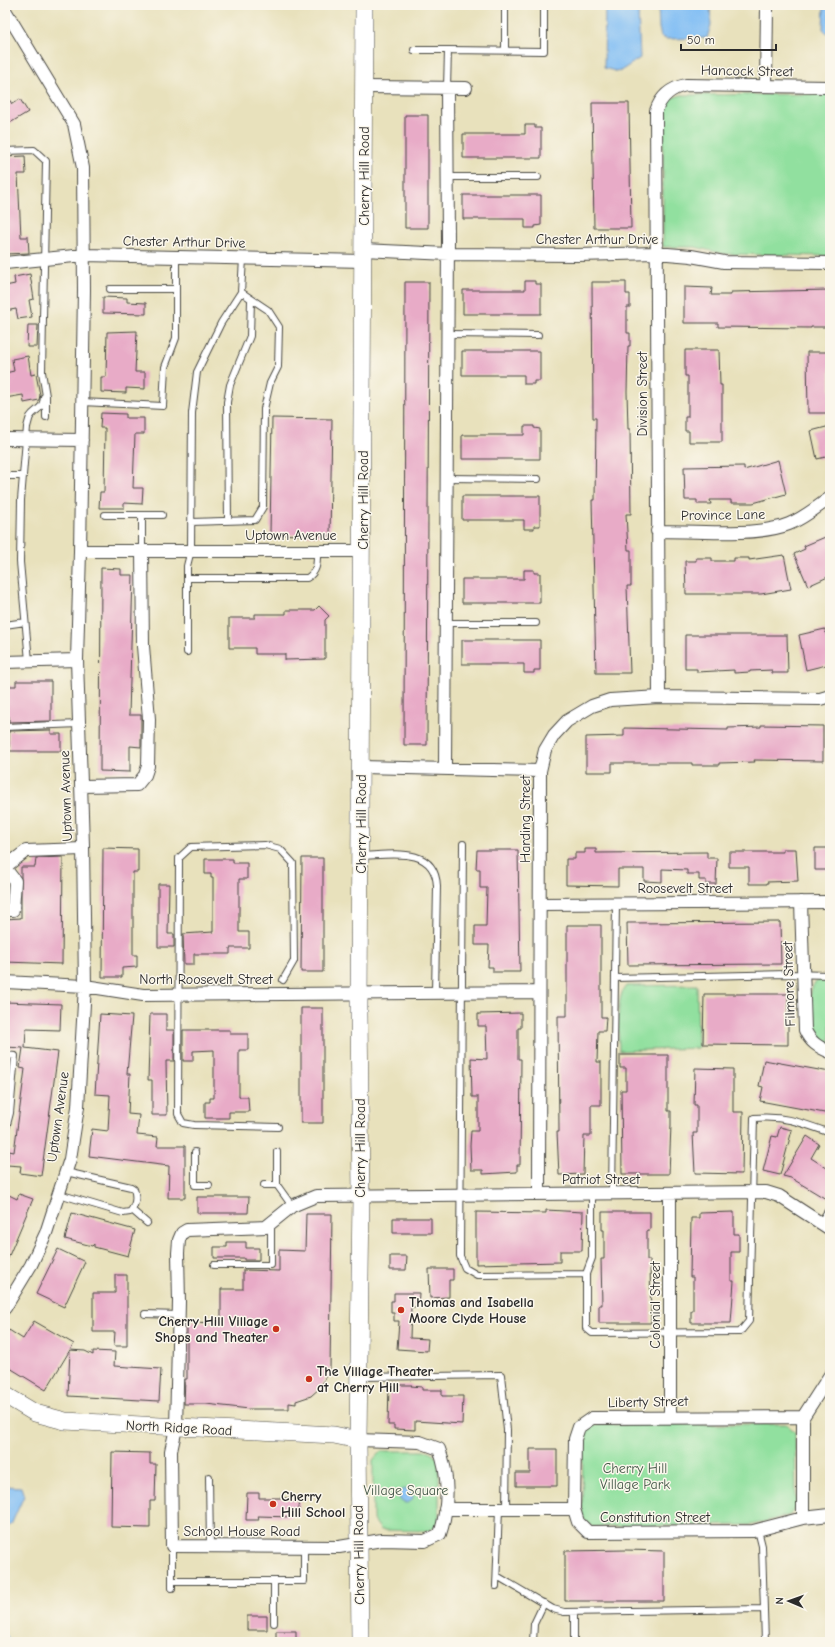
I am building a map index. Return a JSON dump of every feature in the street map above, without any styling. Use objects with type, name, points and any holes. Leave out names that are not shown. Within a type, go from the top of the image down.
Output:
[{"type":"main road","name":"Cherry Hill Road","points":[[360,1642],[358,1377],[361,1196],[360,992],[363,551],[364,5]]},
{"type":"main road","name":"North Ridge Road","points":[[5,1395],[35,1413],[65,1422],[334,1435],[358,1440]]},
{"type":"street","points":[[766,86],[767,5]]},
{"type":"street","points":[[5,10],[74,124],[82,168],[84,255],[80,550]]},
{"type":"street","name":"Hancock Street","points":[[666,94],[675,88],[686,85],[830,87]]},
{"type":"street","points":[[364,86],[466,88]]},
{"type":"street","points":[[445,768],[448,334],[447,88]]},
{"type":"street","name":"Division Street","points":[[658,698],[656,111],[659,102],[666,94]]},
{"type":"street","name":"Chester Arthur Drive","points":[[5,263],[84,255],[243,259],[448,254],[578,255],[656,253],[691,256],[724,262],[830,263]]},
{"type":"street","points":[[5,440],[82,440]]},
{"type":"street","name":"Province Lane","points":[[657,531],[769,530],[802,518],[830,498]]},
{"type":"street","name":"Uptown Avenue","points":[[7,1301],[46,1233],[70,1159],[78,1107],[85,986],[83,849],[77,660],[80,550],[363,551]]},
{"type":"street","points":[[81,786],[138,785],[145,775],[148,766],[149,719],[143,646],[142,550]]},
{"type":"street","points":[[5,662],[77,660]]},
{"type":"street","name":"Harding Street","points":[[539,1194],[540,770],[545,750],[551,740],[568,720],[592,706],[610,700],[658,698],[820,699],[830,696]]},
{"type":"street","points":[[362,767],[540,770]]},
{"type":"street","points":[[5,910],[13,910],[15,881],[5,868],[26,851],[83,849]]},
{"type":"street","name":"Filmore Street","points":[[801,902],[802,976],[805,1030],[809,1040],[820,1048],[830,1052]]},
{"type":"street","name":"Roosevelt Street","points":[[540,904],[830,902]]},
{"type":"street","name":"North Roosevelt Street","points":[[5,982],[85,986],[143,995],[249,995],[360,992]]},
{"type":"street","points":[[360,992],[539,992]]},
{"type":"street","name":"Patriot Street","points":[[271,1223],[292,1206],[316,1196],[766,1192],[779,1196],[825,1226]]},
{"type":"street","name":"Colonial Street","points":[[670,1193],[670,1416]]},
{"type":"street","name":"School House Road","points":[[271,1223],[266,1227],[187,1230],[182,1233],[179,1240],[176,1428],[171,1451],[172,1546],[339,1547],[359,1544]]},
{"type":"street","points":[[803,1518],[803,1417],[830,1375]]},
{"type":"street","name":"Liberty Street","points":[[574,1509],[575,1439],[578,1427],[592,1418],[670,1416],[803,1417]]},
{"type":"street","points":[[358,1440],[420,1442],[439,1449],[445,1465],[445,1519],[440,1534],[425,1541],[382,1540],[359,1544]]},
{"type":"street","points":[[445,1509],[574,1509]]},
{"type":"street","name":"Constitution Street","points":[[574,1509],[578,1522],[588,1532],[758,1530],[803,1518],[830,1515]]},
{"type":"lane","points":[[505,5],[505,50]]},
{"type":"lane","points":[[414,50],[544,51],[544,5]]},
{"type":"lane","points":[[447,88],[448,50]]},
{"type":"lane","points":[[5,151],[34,150],[46,161],[42,372],[46,417]]},
{"type":"lane","points":[[448,177],[538,178]]},
{"type":"lane","points":[[82,402],[163,406],[165,367],[176,338],[176,257]]},
{"type":"lane","points":[[187,652],[187,566],[191,550],[192,413],[197,372],[221,323],[241,292],[243,259]]},
{"type":"lane","points":[[110,289],[175,289]]},
{"type":"lane","points":[[191,522],[255,520],[263,507],[264,409],[270,383],[278,367],[279,326],[268,310],[241,292]]},
{"type":"lane","points":[[228,520],[227,402],[230,385],[250,336],[251,300]]},
{"type":"lane","points":[[448,334],[538,335]]},
{"type":"lane","points":[[29,661],[20,562],[23,476],[27,427],[30,416],[38,411],[43,403],[44,385]]},
{"type":"lane","points":[[5,476],[23,476]]},
{"type":"lane","points":[[447,478],[538,479]]},
{"type":"lane","points":[[105,514],[162,515]]},
{"type":"lane","points":[[142,515],[142,550]]},
{"type":"lane","points":[[187,578],[307,578],[314,574],[317,566],[317,550]]},
{"type":"lane","points":[[5,625],[25,622]]},
{"type":"lane","points":[[446,623],[536,623]]},
{"type":"lane","points":[[5,727],[79,724]]},
{"type":"lane","points":[[463,844],[460,1256],[465,1268],[477,1275],[586,1274]]},
{"type":"lane","points":[[278,1127],[210,1126],[183,1123],[178,1114],[179,858],[191,847],[265,846],[280,849],[293,863],[294,961],[284,980]]},
{"type":"lane","points":[[361,856],[408,855],[421,857],[428,862],[435,871],[437,886],[435,992]]},
{"type":"lane","points":[[612,1194],[616,903]]},
{"type":"lane","points":[[615,978],[786,974],[802,976],[830,976]]},
{"type":"lane","points":[[5,1055],[15,1056],[10,1112],[5,1132]]},
{"type":"lane","points":[[592,1194],[592,1258],[586,1274],[586,1328],[592,1333],[740,1332],[749,1321],[754,1118],[767,1116],[796,1120],[830,1133]]},
{"type":"lane","points":[[195,1152],[194,1185],[209,1185]]},
{"type":"lane","points":[[277,1152],[277,1185],[292,1206]]},
{"type":"lane","points":[[66,1172],[131,1187],[134,1189],[136,1196],[132,1210]]},
{"type":"lane","points":[[264,1185],[277,1185]]},
{"type":"lane","points":[[59,1194],[123,1213],[132,1210]]},
{"type":"lane","points":[[825,1226],[830,1208]]},
{"type":"lane","points":[[132,1210],[147,1223]]},
{"type":"lane","points":[[214,1265],[271,1265],[271,1223]]},
{"type":"lane","points":[[145,1314],[179,1314]]},
{"type":"lane","points":[[358,1377],[501,1375],[507,1430],[496,1586]]},
{"type":"lane","points":[[209,1476],[210,1546]]},
{"type":"lane","points":[[758,1530],[762,1546],[765,1642]]},
{"type":"lane","points":[[172,1546],[172,1584],[304,1581],[304,1546]]},
{"type":"lane","points":[[497,1576],[553,1609],[574,1612],[764,1609]]},
{"type":"lane","points":[[274,1581],[274,1623]]},
{"type":"lane","points":[[533,1642],[534,1624],[544,1603]]},
{"type":"lane","points":[[574,1612],[574,1642]]},
{"type":"green space","points":[[830,94],[830,256],[724,254],[695,247],[663,247],[663,101],[681,95]]},
{"type":"green space","points":[[820,980],[830,980],[830,1047],[821,1040],[814,1030],[810,1000],[812,987],[815,983]]},
{"type":"green space","points":[[697,985],[698,1048],[619,1051],[619,1008],[620,999],[626,986]]},
{"type":"green space","name":"Cherry Hill Village Park","points":[[786,1424],[795,1432],[796,1506],[790,1515],[752,1525],[592,1527],[582,1518],[583,1436],[591,1425]]},
{"type":"green space","name":"Village Square","points":[[381,1451],[430,1451],[439,1459],[439,1524],[429,1531],[381,1530],[373,1519],[373,1460]]},
{"type":"water","points":[[605,5],[640,5],[638,9],[640,58],[619,72],[604,68]]},
{"type":"water","points":[[658,5],[710,5],[711,25],[707,38],[666,39],[661,37]]},
{"type":"water","points":[[824,5],[830,5],[830,36],[823,29]]},
{"type":"water","points":[[5,1486],[21,1487],[24,1496],[11,1525],[5,1527]]},
{"type":"water","points":[[403,1489],[409,1489],[413,1493],[413,1499],[409,1503],[403,1503],[399,1499],[399,1493]]},
{"type":"building","points":[[5,93],[12,104],[20,99],[28,112],[5,126]]},
{"type":"building","points":[[592,103],[629,103],[631,228],[594,228]]},
{"type":"building","points":[[405,115],[428,115],[428,228],[405,228]]},
{"type":"building","points":[[525,125],[535,125],[535,128],[541,128],[541,158],[463,158],[463,134],[525,134]]},
{"type":"building","points":[[25,156],[26,174],[18,174],[21,237],[28,237],[29,253],[5,254],[5,157]]},
{"type":"building","points":[[463,195],[541,195],[541,225],[535,226],[535,228],[525,228],[525,219],[463,219]]},
{"type":"building","points":[[30,274],[34,299],[29,300],[32,317],[18,319],[16,309],[5,311],[5,286],[15,284],[14,277]]},
{"type":"building","points":[[525,281],[535,281],[535,284],[541,284],[541,314],[463,314],[463,290],[525,290]]},
{"type":"building","points":[[405,282],[429,282],[427,745],[404,745]]},
{"type":"building","points":[[592,282],[626,282],[626,294],[630,294],[630,307],[627,307],[627,333],[630,333],[630,346],[628,346],[627,392],[628,429],[630,429],[631,514],[626,514],[628,550],[631,550],[631,586],[627,586],[630,673],[596,673],[592,500],[595,500],[596,418],[593,418]]},
{"type":"building","points":[[684,287],[712,288],[711,295],[731,295],[731,292],[830,290],[830,327],[718,327],[718,323],[684,323]]},
{"type":"building","points":[[103,297],[127,298],[127,302],[146,303],[146,314],[103,313]]},
{"type":"building","points":[[28,325],[38,325],[37,347],[27,347]]},
{"type":"building","points":[[137,331],[135,372],[145,372],[145,389],[126,388],[126,393],[101,392],[101,377],[106,377],[107,332]]},
{"type":"building","points":[[685,350],[719,350],[720,385],[722,385],[722,442],[689,442],[689,431],[685,431],[685,417],[688,417],[688,376],[685,376]]},
{"type":"building","points":[[462,351],[540,351],[540,381],[534,381],[534,384],[524,384],[524,375],[462,375]]},
{"type":"building","points":[[807,352],[830,352],[830,413],[808,413]]},
{"type":"building","points":[[28,356],[31,375],[36,374],[40,395],[39,400],[24,403],[23,395],[5,398],[5,373],[14,371],[12,359]]},
{"type":"building","points":[[101,413],[126,414],[126,418],[144,418],[144,434],[135,434],[133,488],[143,488],[142,504],[124,503],[124,508],[99,508],[100,492],[104,492],[105,428],[100,428]]},
{"type":"building","points":[[272,418],[332,419],[330,536],[270,534]]},
{"type":"building","points":[[524,426],[534,426],[534,428],[540,429],[540,459],[462,459],[462,435],[524,435]]},
{"type":"building","points":[[830,426],[830,456],[817,459],[811,431]]},
{"type":"building","points":[[778,460],[786,494],[753,503],[731,503],[731,500],[710,500],[711,504],[697,504],[697,500],[685,500],[684,467],[744,466],[744,470]]},
{"type":"building","points":[[462,496],[540,496],[540,526],[534,526],[534,529],[524,529],[524,520],[462,520]]},
{"type":"building","points":[[830,535],[830,576],[808,586],[794,554],[805,549],[804,546]]},
{"type":"building","points":[[784,555],[791,589],[761,594],[686,594],[685,561],[696,561],[696,558],[712,558],[712,561],[734,561],[734,558],[749,558],[749,560]]},
{"type":"building","points":[[101,568],[121,569],[121,575],[133,575],[129,715],[141,715],[141,747],[130,746],[130,772],[100,771]]},
{"type":"building","points":[[524,570],[534,570],[534,573],[540,573],[540,603],[462,603],[462,579],[524,579]]},
{"type":"building","points":[[319,606],[329,616],[325,620],[325,659],[285,660],[285,654],[255,654],[255,648],[229,648],[229,618],[255,618],[255,614],[286,614],[286,610],[315,610]]},
{"type":"building","points":[[825,629],[830,652],[830,664],[806,670],[799,635]]},
{"type":"building","points":[[685,635],[787,635],[788,673],[772,673],[772,670],[734,673],[734,670],[697,672],[697,669],[685,669]]},
{"type":"building","points":[[462,640],[540,640],[540,670],[534,670],[534,673],[524,673],[524,664],[462,664]]},
{"type":"building","points":[[16,681],[51,681],[51,721],[9,722],[9,716],[5,716],[5,686],[16,686]]},
{"type":"building","points":[[761,725],[823,726],[823,761],[754,760],[755,762],[719,763],[719,765],[692,765],[692,763],[612,763],[612,772],[586,772],[586,737],[624,736],[624,728],[728,730],[728,728],[761,727]]},
{"type":"building","points":[[51,730],[51,734],[61,734],[61,751],[9,751],[9,731]]},
{"type":"building","points":[[103,848],[138,849],[138,872],[133,872],[133,955],[137,955],[137,967],[122,968],[122,977],[102,977]]},
{"type":"building","points":[[815,848],[830,848],[830,870],[815,870]]},
{"type":"building","points":[[585,849],[596,849],[596,853],[707,852],[707,858],[717,858],[716,884],[706,884],[706,880],[699,880],[699,874],[687,874],[687,870],[662,869],[662,882],[644,881],[644,869],[618,869],[618,886],[566,885],[566,859],[575,859],[575,853],[585,853]]},
{"type":"building","points":[[783,849],[796,849],[798,881],[749,884],[749,867],[729,867],[729,852],[783,852]]},
{"type":"building","points":[[477,850],[518,850],[520,972],[493,972],[493,967],[488,967],[489,945],[475,945],[475,926],[486,926],[487,888],[480,888],[480,869],[476,869]]},
{"type":"building","points":[[63,857],[62,964],[5,962],[5,919],[21,918],[21,867],[35,867],[36,858]]},
{"type":"building","points":[[302,858],[323,858],[323,972],[301,972]]},
{"type":"building","points":[[205,859],[233,859],[233,863],[247,863],[247,879],[239,879],[239,932],[249,932],[249,948],[230,948],[230,954],[194,954],[194,964],[184,964],[183,934],[213,932],[213,878],[211,878],[211,874],[205,874]]},
{"type":"building","points":[[158,884],[169,884],[168,934],[174,934],[174,947],[158,947]]},
{"type":"building","points":[[780,922],[781,964],[628,965],[627,923]]},
{"type":"building","points":[[567,925],[601,925],[601,1017],[606,1017],[605,1031],[598,1031],[597,1062],[601,1062],[601,1105],[591,1105],[591,1136],[584,1136],[583,1174],[559,1175],[557,1132],[559,1132],[558,1016],[567,1016]]},
{"type":"building","points":[[704,994],[788,994],[788,1045],[703,1044]]},
{"type":"building","points":[[5,1002],[61,1004],[60,1030],[26,1029],[25,1048],[58,1052],[41,1176],[20,1173],[21,1166],[7,1165],[9,1151],[14,1152],[25,1069],[20,1068],[23,1048],[5,1047]]},
{"type":"building","points":[[301,1008],[323,1008],[323,1123],[301,1123]]},
{"type":"building","points":[[521,1013],[521,1028],[518,1028],[518,1059],[521,1059],[520,1165],[517,1165],[517,1172],[483,1174],[483,1170],[471,1170],[470,1145],[471,1131],[478,1131],[478,1097],[472,1097],[471,1058],[487,1059],[486,1026],[478,1026],[478,1014]]},
{"type":"building","points":[[100,1014],[132,1016],[127,1074],[130,1074],[128,1114],[139,1115],[137,1135],[158,1137],[157,1146],[185,1146],[185,1198],[168,1198],[169,1166],[89,1156],[92,1129],[108,1131],[110,1095],[95,1094]]},
{"type":"building","points":[[150,1014],[166,1014],[166,1030],[174,1030],[174,1061],[166,1061],[167,1115],[152,1115],[152,1080],[148,1080]]},
{"type":"building","points":[[183,1030],[230,1030],[230,1034],[248,1034],[248,1050],[239,1050],[239,1097],[248,1097],[249,1112],[229,1112],[229,1118],[205,1118],[205,1102],[210,1102],[210,1098],[214,1098],[214,1050],[193,1051],[193,1061],[183,1061]]},
{"type":"building","points":[[620,1055],[668,1055],[668,1111],[671,1111],[669,1174],[622,1174],[621,1090],[626,1090],[626,1068],[620,1068]]},
{"type":"building","points":[[764,1060],[830,1072],[830,1114],[760,1101],[763,1087],[759,1086]]},
{"type":"building","points":[[695,1068],[733,1069],[733,1112],[743,1112],[742,1174],[695,1173],[693,1133],[697,1133],[697,1105],[694,1105]]},
{"type":"building","points":[[780,1127],[792,1130],[780,1175],[763,1171],[772,1136],[777,1137]]},
{"type":"building","points":[[807,1136],[819,1144],[811,1158],[830,1170],[830,1192],[826,1199],[791,1178],[783,1176]]},
{"type":"building","points":[[5,1193],[17,1199],[19,1194],[33,1199],[5,1265]]},
{"type":"building","points":[[197,1197],[249,1197],[248,1213],[197,1213]]},
{"type":"building","points":[[546,1210],[583,1212],[582,1251],[560,1251],[560,1262],[476,1264],[476,1212],[546,1213]]},
{"type":"building","points":[[602,1212],[650,1212],[650,1230],[647,1230],[647,1260],[650,1260],[651,1323],[599,1323],[599,1305],[602,1305],[601,1259],[604,1259],[604,1230],[602,1230]]},
{"type":"building","points":[[734,1212],[734,1234],[739,1234],[739,1252],[731,1252],[731,1281],[734,1281],[731,1323],[691,1323],[691,1311],[693,1311],[693,1277],[690,1277],[691,1218],[699,1218],[699,1213]]},
{"type":"building","points":[[72,1213],[135,1230],[128,1256],[94,1247],[94,1244],[92,1246],[65,1239]]},
{"type":"building","name":"Cherry Hill Village Shops and Theater","points":[[306,1214],[332,1214],[330,1370],[326,1369],[325,1378],[321,1387],[311,1396],[296,1401],[296,1404],[289,1403],[289,1409],[249,1409],[206,1404],[184,1404],[185,1379],[187,1379],[187,1322],[221,1323],[221,1289],[243,1289],[243,1270],[279,1271],[279,1250],[305,1251]]},
{"type":"building","points":[[393,1218],[431,1218],[431,1233],[393,1233]]},
{"type":"building","points":[[227,1242],[246,1242],[246,1248],[259,1248],[259,1260],[244,1260],[244,1258],[214,1258],[214,1247],[227,1247]]},
{"type":"building","points":[[58,1249],[85,1262],[64,1307],[36,1294]]},
{"type":"building","points":[[390,1256],[407,1256],[406,1270],[390,1270]]},
{"type":"building","points":[[429,1269],[453,1269],[453,1280],[449,1280],[449,1297],[430,1298]]},
{"type":"building","points":[[115,1275],[127,1275],[127,1346],[114,1346],[115,1332],[93,1332],[93,1293],[115,1293]]},
{"type":"building","points":[[394,1293],[419,1293],[418,1307],[411,1307],[410,1338],[428,1339],[427,1351],[397,1349],[399,1321],[394,1321],[394,1313],[391,1313],[391,1301],[394,1301]]},
{"type":"building","points":[[34,1321],[74,1344],[46,1390],[5,1365],[5,1337],[9,1330],[23,1339]]},
{"type":"building","points":[[70,1350],[85,1351],[93,1355],[93,1351],[115,1352],[114,1366],[161,1369],[159,1401],[68,1396]]},
{"type":"building","points":[[389,1385],[412,1385],[411,1386],[422,1387],[422,1390],[442,1390],[442,1396],[463,1396],[462,1424],[415,1421],[415,1430],[394,1429],[394,1425],[388,1425]]},
{"type":"building","points":[[530,1449],[557,1449],[557,1486],[516,1486],[516,1473],[530,1473]]},
{"type":"building","points":[[112,1452],[150,1453],[150,1464],[156,1464],[155,1501],[150,1501],[150,1528],[111,1527]]},
{"type":"building","name":"Cherry Hill School","points":[[247,1493],[259,1493],[259,1498],[293,1498],[293,1501],[300,1501],[298,1515],[292,1514],[292,1517],[258,1516],[259,1520],[246,1520]]},
{"type":"building","points":[[565,1551],[664,1551],[664,1601],[565,1601]]},
{"type":"building","points":[[247,1616],[267,1616],[267,1630],[247,1630]]},
{"type":"building","points":[[276,1631],[296,1631],[296,1642],[276,1642]]},
{"type":"waterway","points":[[5,1636],[9,1642]]},
{"type":"place","name":"Thomas and Isabella Moore Clyde House","points":[[401,1310]]},
{"type":"place","name":"Cherry Hill Village Shops and Theater","points":[[276,1329]]},
{"type":"place","name":"The Village Theater at Cherry Hill","points":[[309,1379]]},
{"type":"place","name":"Cherry Hill School","points":[[273,1504]]}]
